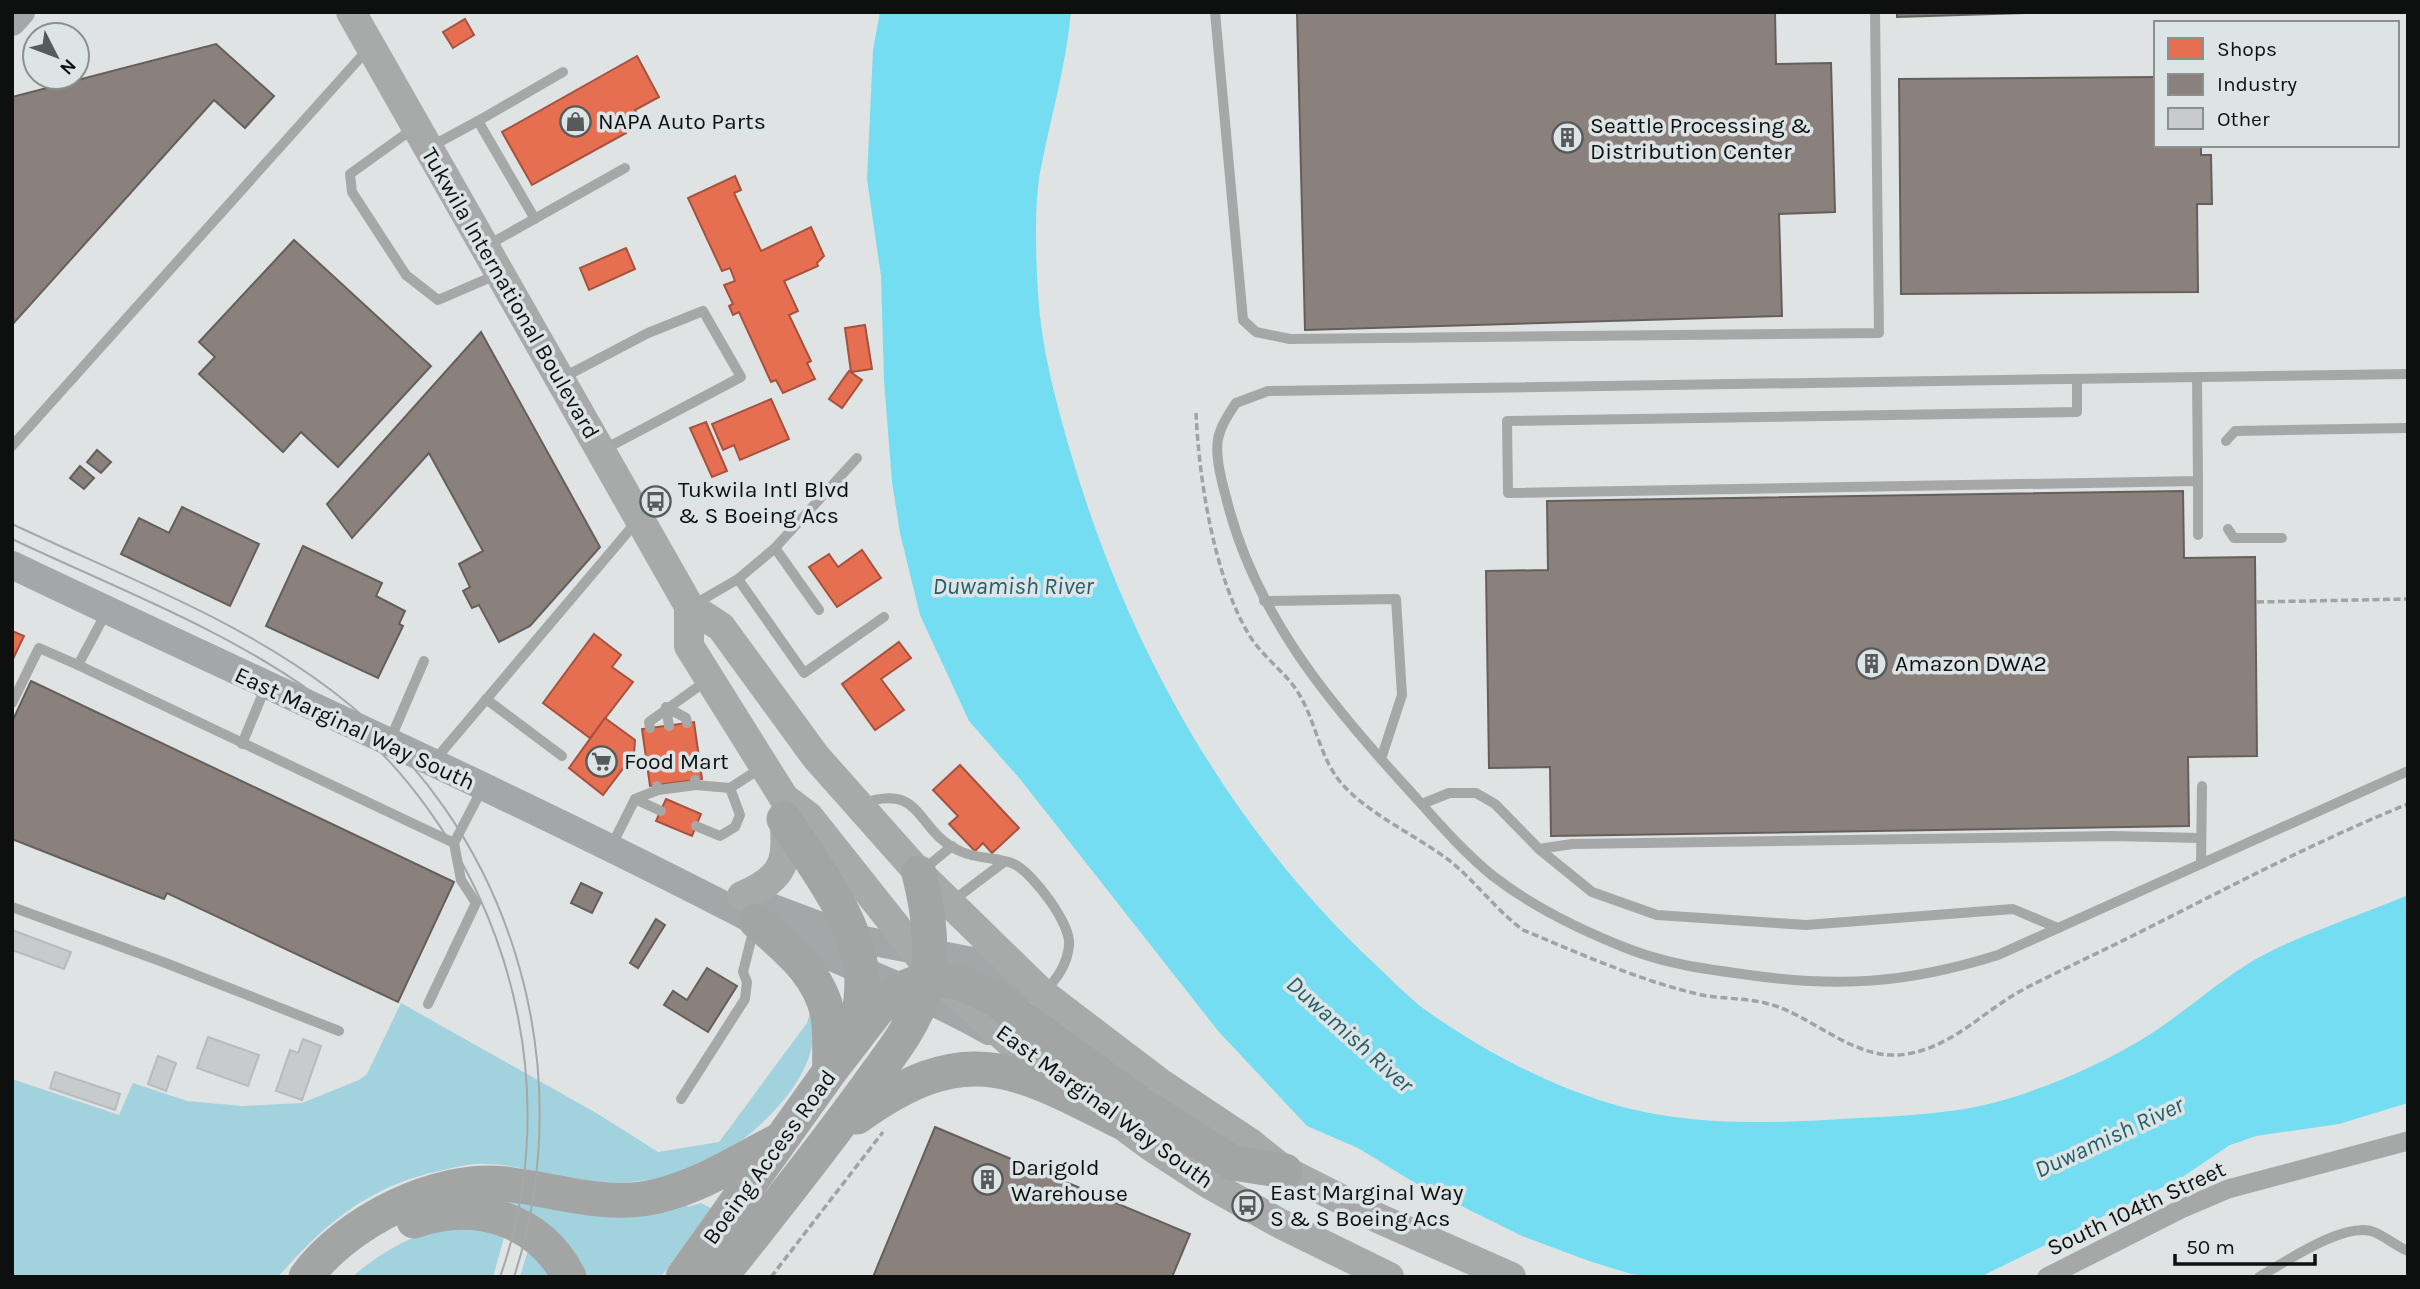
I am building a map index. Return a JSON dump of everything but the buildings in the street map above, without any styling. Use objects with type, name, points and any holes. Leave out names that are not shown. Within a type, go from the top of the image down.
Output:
[{"type":"highway","points":[[784,808],[843,914],[857,953],[861,1003],[855,1038]]},
{"type":"highway","points":[[832,1136],[904,1034],[923,972],[929,927],[919,873]]},
{"type":"highway","points":[[749,908],[804,966],[821,992],[828,1019],[830,1071]]},
{"type":"highway","points":[[923,972],[961,983],[1002,1002],[1140,1104],[1233,1163],[1285,1171]]},
{"type":"highway","name":"Boeing Access Road","points":[[683,1277],[830,1071],[877,1010],[923,972]]},
{"type":"highway","points":[[832,1136],[895,1090],[921,1078],[966,1069],[1009,1072],[1046,1084],[1119,1121]]},
{"type":"highway","name":"Boeing Access Road","points":[[720,1277],[832,1136]]},
{"type":"highway","points":[[306,1277],[343,1240],[376,1217],[422,1195],[461,1186],[502,1183],[579,1196],[639,1199],[680,1191],[782,1139]]},
{"type":"highway","points":[[331,1277],[360,1251],[401,1225],[439,1212],[500,1217],[525,1228],[545,1244],[569,1277]]},
{"type":"main road","name":"Tukwila International Boulevard","points":[[351,12],[689,607]]},
{"type":"main road","points":[[689,607],[689,646],[764,766],[784,808],[787,851],[782,868],[760,888],[749,908]]},
{"type":"main road","points":[[689,607],[721,627],[816,757],[858,806],[949,904],[1043,994],[1160,1083],[1250,1143],[1285,1171],[1393,1224],[1511,1277]]},
{"type":"main road","points":[[784,808],[809,817],[923,972]]},
{"type":"main road","name":"East Marginal Way South","points":[[923,972],[1013,1045],[1209,1184],[1374,1274]]},
{"type":"street","points":[[12,22],[21,12]]},
{"type":"street","name":"East Marginal Way South","points":[[12,565],[267,686],[390,740],[483,788],[699,891],[749,908],[857,953]]},
{"type":"street","points":[[857,953],[923,972],[983,963],[1043,994]]},
{"type":"street","points":[[857,953],[923,972]]},
{"type":"street","name":"South 104th Street","points":[[2047,1277],[2181,1209],[2228,1189],[2408,1141]]},
{"type":"lane","points":[[1215,12],[1243,320],[1256,332],[1290,339],[1879,333],[1875,12]]},
{"type":"lane","points":[[12,446],[371,46]]},
{"type":"lane","points":[[500,274],[438,300],[406,275],[352,192],[350,174],[422,137],[478,121],[563,72]]},
{"type":"lane","points":[[478,121],[535,219]]},
{"type":"lane","points":[[485,247],[625,168]]},
{"type":"lane","points":[[560,379],[648,333],[703,310],[741,377],[601,451]]},
{"type":"lane","points":[[2408,374],[1268,391],[1236,402],[1218,434],[1221,478],[1234,532],[1264,601],[1301,662],[1343,718],[1492,875],[1528,900],[1634,951],[1688,967],[1803,983],[1870,983],[1943,972],[1998,955],[2408,771]]},
{"type":"lane","points":[[2197,377],[2198,535]]},
{"type":"lane","points":[[2077,379],[2077,412],[1507,421],[1508,493],[2197,481]]},
{"type":"lane","points":[[2227,441],[2235,431],[2408,428]]},
{"type":"lane","points":[[689,607],[738,579],[775,548],[857,458]]},
{"type":"lane","points":[[432,762],[639,518]]},
{"type":"lane","points":[[2228,529],[2234,538],[2282,538]]},
{"type":"lane","points":[[775,548],[819,610]]},
{"type":"lane","points":[[738,579],[804,673],[884,617]]},
{"type":"lane","points":[[1264,601],[1396,599],[1402,695],[1381,759]]},
{"type":"lane","points":[[78,666],[107,610]]},
{"type":"lane","points":[[12,703],[39,648],[454,844]]},
{"type":"lane","points":[[390,740],[424,661]]},
{"type":"lane","points":[[650,728],[649,722],[666,707],[710,679]]},
{"type":"lane","points":[[242,744],[267,686]]},
{"type":"lane","points":[[486,699],[562,756]]},
{"type":"lane","points":[[666,707],[686,718],[687,723]]},
{"type":"lane","points":[[666,707],[669,726]]},
{"type":"lane","points":[[611,849],[635,799],[658,788],[677,785],[696,783],[730,788],[764,766]]},
{"type":"lane","points":[[2201,864],[2202,786]]},
{"type":"lane","points":[[428,1004],[475,903],[461,880],[454,844],[483,788]]},
{"type":"lane","points":[[696,827],[720,836],[735,827],[740,815],[730,788]]},
{"type":"lane","points":[[1422,804],[1449,793],[1476,793],[1495,804],[1539,849],[1591,892],[1657,915],[1806,925],[2013,909],[2058,928]]},
{"type":"lane","points":[[858,806],[887,796],[897,797],[906,802],[939,837],[952,846],[962,852],[1014,864],[1036,883],[1065,927],[1070,943],[1065,965],[1043,994]]},
{"type":"lane","points":[[635,799],[661,811]]},
{"type":"lane","points":[[1539,849],[1599,844],[2087,836],[2202,838]]},
{"type":"lane","points":[[919,873],[952,846]]},
{"type":"lane","points":[[949,904],[1004,862]]},
{"type":"lane","points":[[12,907],[163,962],[339,1031]]},
{"type":"lane","points":[[681,1099],[745,999],[747,982],[743,972],[749,908]]},
{"type":"lane","points":[[2259,1277],[2341,1234],[2358,1231],[2373,1231],[2408,1251]]},
{"type":"path","points":[[2257,602],[2408,599]]},
{"type":"path","points":[[771,1277],[885,1130]]},
{"type":"shaded area","points":[[401,1003],[598,1114],[658,1152],[719,1142],[807,1023],[810,1013],[814,1033],[810,1054],[801,1075],[769,1116],[746,1137],[722,1153],[667,1176],[607,1182],[575,1180],[497,1165],[465,1166],[418,1176],[394,1185],[351,1208],[314,1239],[278,1277],[12,1277],[12,1079],[119,1115],[133,1083],[187,1101],[242,1106],[302,1103],[359,1080],[367,1074]]},
{"type":"shaded area","points":[[491,1200],[684,1200],[688,1207],[701,1203],[711,1208],[661,1277],[588,1277],[571,1249],[548,1226],[522,1210]]},
{"type":"shaded area","points":[[442,1226],[505,1234],[493,1277],[352,1277],[394,1247]]},
{"type":"shaded area","points":[[529,1247],[557,1277],[520,1277]]},
{"type":"water","name":"Duwamish River","points":[[880,12],[1071,12],[1038,187],[1037,279],[1042,334],[1050,375],[1094,525],[1153,664],[1189,730],[1230,794],[1274,855],[1323,912],[1424,1009],[1482,1047],[1545,1079],[1588,1096],[1654,1114],[1688,1119],[1756,1122],[1940,1112],[2009,1098],[2092,1066],[2149,1035],[2256,959],[2311,933],[2408,895],[2408,1103],[2339,1124],[2256,1136],[2230,1145],[2181,1178],[1980,1277],[1658,1277],[1631,1274],[1522,1236],[1415,1183],[1358,1148],[1307,1126],[1219,1032],[1020,779],[969,721],[920,615],[900,533],[892,482],[884,381],[881,276],[867,179],[873,50]]},
{"type":"tram line","points":[[12,524],[217,619],[295,665],[331,690],[393,745],[445,808],[486,879],[516,954],[534,1033],[540,1115],[533,1196],[514,1277]]},
{"type":"tram line","points":[[12,539],[205,629],[279,670],[313,693],[376,747],[428,809],[471,879],[502,955],[521,1034],[528,1115],[521,1197],[500,1277]]},
{"type":"place","name":"NAPA Auto Parts","points":[[575,121]]},
{"type":"place","name":"Seattle Processing & Distribution Center","points":[[1567,138]]},
{"type":"place","name":"Tukwila Intl Blvd & S Boeing Acs","points":[[655,502]]},
{"type":"place","name":"Amazon DWA2","points":[[1872,663]]},
{"type":"place","name":"Food Mart","points":[[601,761]]},
{"type":"place","name":"Darigold Warehouse","points":[[988,1180]]},
{"type":"place","name":"East Marginal Way S & S Boeing Acs","points":[[1247,1205]]}]
